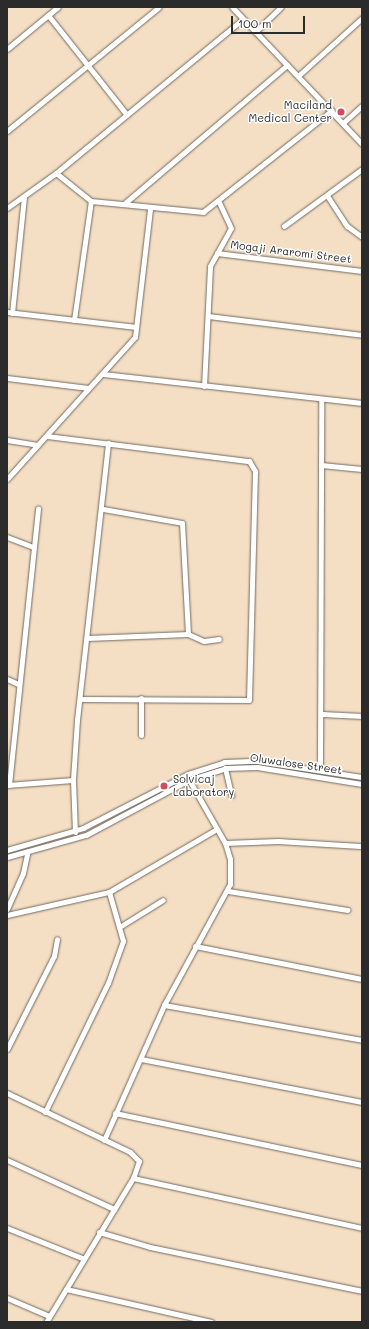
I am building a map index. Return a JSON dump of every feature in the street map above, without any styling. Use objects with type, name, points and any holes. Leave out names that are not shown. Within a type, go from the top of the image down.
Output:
[{"type":"street","points":[[7,49],[58,7]]},
{"type":"street","points":[[7,131],[159,7]]},
{"type":"street","points":[[232,7],[344,122],[362,144]]},
{"type":"street","points":[[255,32],[281,7]]},
{"type":"street","points":[[48,15],[90,64],[128,115]]},
{"type":"street","points":[[298,76],[362,18]]},
{"type":"street","points":[[7,208],[56,173],[244,19]]},
{"type":"street","points":[[125,203],[287,65]]},
{"type":"street","points":[[344,122],[362,106]]},
{"type":"street","points":[[56,173],[91,201],[125,203],[150,209],[194,213],[203,212],[219,202],[332,110]]},
{"type":"street","points":[[284,226],[328,197],[362,169]]},
{"type":"street","points":[[24,197],[10,312],[136,327]]},
{"type":"street","points":[[328,197],[347,226],[362,237]]},
{"type":"street","points":[[74,320],[91,201]]},
{"type":"street","points":[[204,386],[210,266],[231,228],[219,202]]},
{"type":"street","points":[[7,479],[47,436],[88,388],[104,374],[136,337],[150,209]]},
{"type":"street","name":"Mogaji Araromi Street","points":[[217,253],[362,271]]},
{"type":"street","points":[[208,316],[362,335]]},
{"type":"street","points":[[104,374],[362,403]]},
{"type":"street","points":[[7,378],[88,388]]},
{"type":"street","points":[[320,768],[322,714],[321,399]]},
{"type":"street","points":[[47,436],[249,461],[255,471],[251,698],[80,699]]},
{"type":"street","points":[[7,440],[38,445]]},
{"type":"street","points":[[75,832],[73,780],[80,699],[103,509],[108,443]]},
{"type":"street","points":[[321,465],[362,469]]},
{"type":"street","points":[[38,509],[18,684],[9,747],[8,785],[73,780]]},
{"type":"street","points":[[103,509],[182,523],[188,634]]},
{"type":"street","points":[[7,537],[33,547]]},
{"type":"street","points":[[87,638],[188,634],[194,639],[218,638]]},
{"type":"street","points":[[7,679],[18,684]]},
{"type":"street","points":[[141,698],[141,735]]},
{"type":"street","points":[[322,714],[362,716]]},
{"type":"street","name":"Oluwalose Street","points":[[7,850],[75,832],[188,774],[224,762],[257,761],[320,768],[362,777]]},
{"type":"street","name":"Oluwalose Street","points":[[7,857],[27,854],[96,831],[189,780],[226,768],[257,767],[362,784]]},
{"type":"street","points":[[226,768],[231,795]]},
{"type":"street","points":[[104,1140],[164,1005],[195,946],[228,891],[231,867],[225,843],[189,780]]},
{"type":"street","points":[[7,915],[109,892],[217,829]]},
{"type":"street","points":[[225,843],[278,841],[360,846]]},
{"type":"street","points":[[7,909],[23,873],[27,854]]},
{"type":"street","points":[[228,891],[348,910]]},
{"type":"street","points":[[45,1112],[108,983],[123,941],[121,926],[109,892]]},
{"type":"street","points":[[121,926],[163,900]]},
{"type":"street","points":[[7,1049],[54,956],[57,939]]},
{"type":"street","points":[[195,946],[362,978]]},
{"type":"street","points":[[164,1005],[362,1040]]},
{"type":"street","points":[[141,1059],[362,1102]]},
{"type":"street","points":[[7,1093],[136,1156],[139,1161],[133,1178],[100,1232],[82,1258],[66,1290],[46,1322]]},
{"type":"street","points":[[115,1113],[362,1165]]},
{"type":"street","points":[[7,1160],[114,1209]]},
{"type":"street","points":[[133,1178],[362,1228]]},
{"type":"street","points":[[7,1228],[82,1258]]},
{"type":"street","points":[[100,1232],[150,1247],[362,1291]]},
{"type":"street","points":[[66,1290],[211,1322]]},
{"type":"street","points":[[7,1298],[50,1316]]},
{"type":"place","name":"Maciland Medical Center","points":[[341,112]]},
{"type":"place","name":"Solvicaj Laboratory","points":[[164,786]]}]
